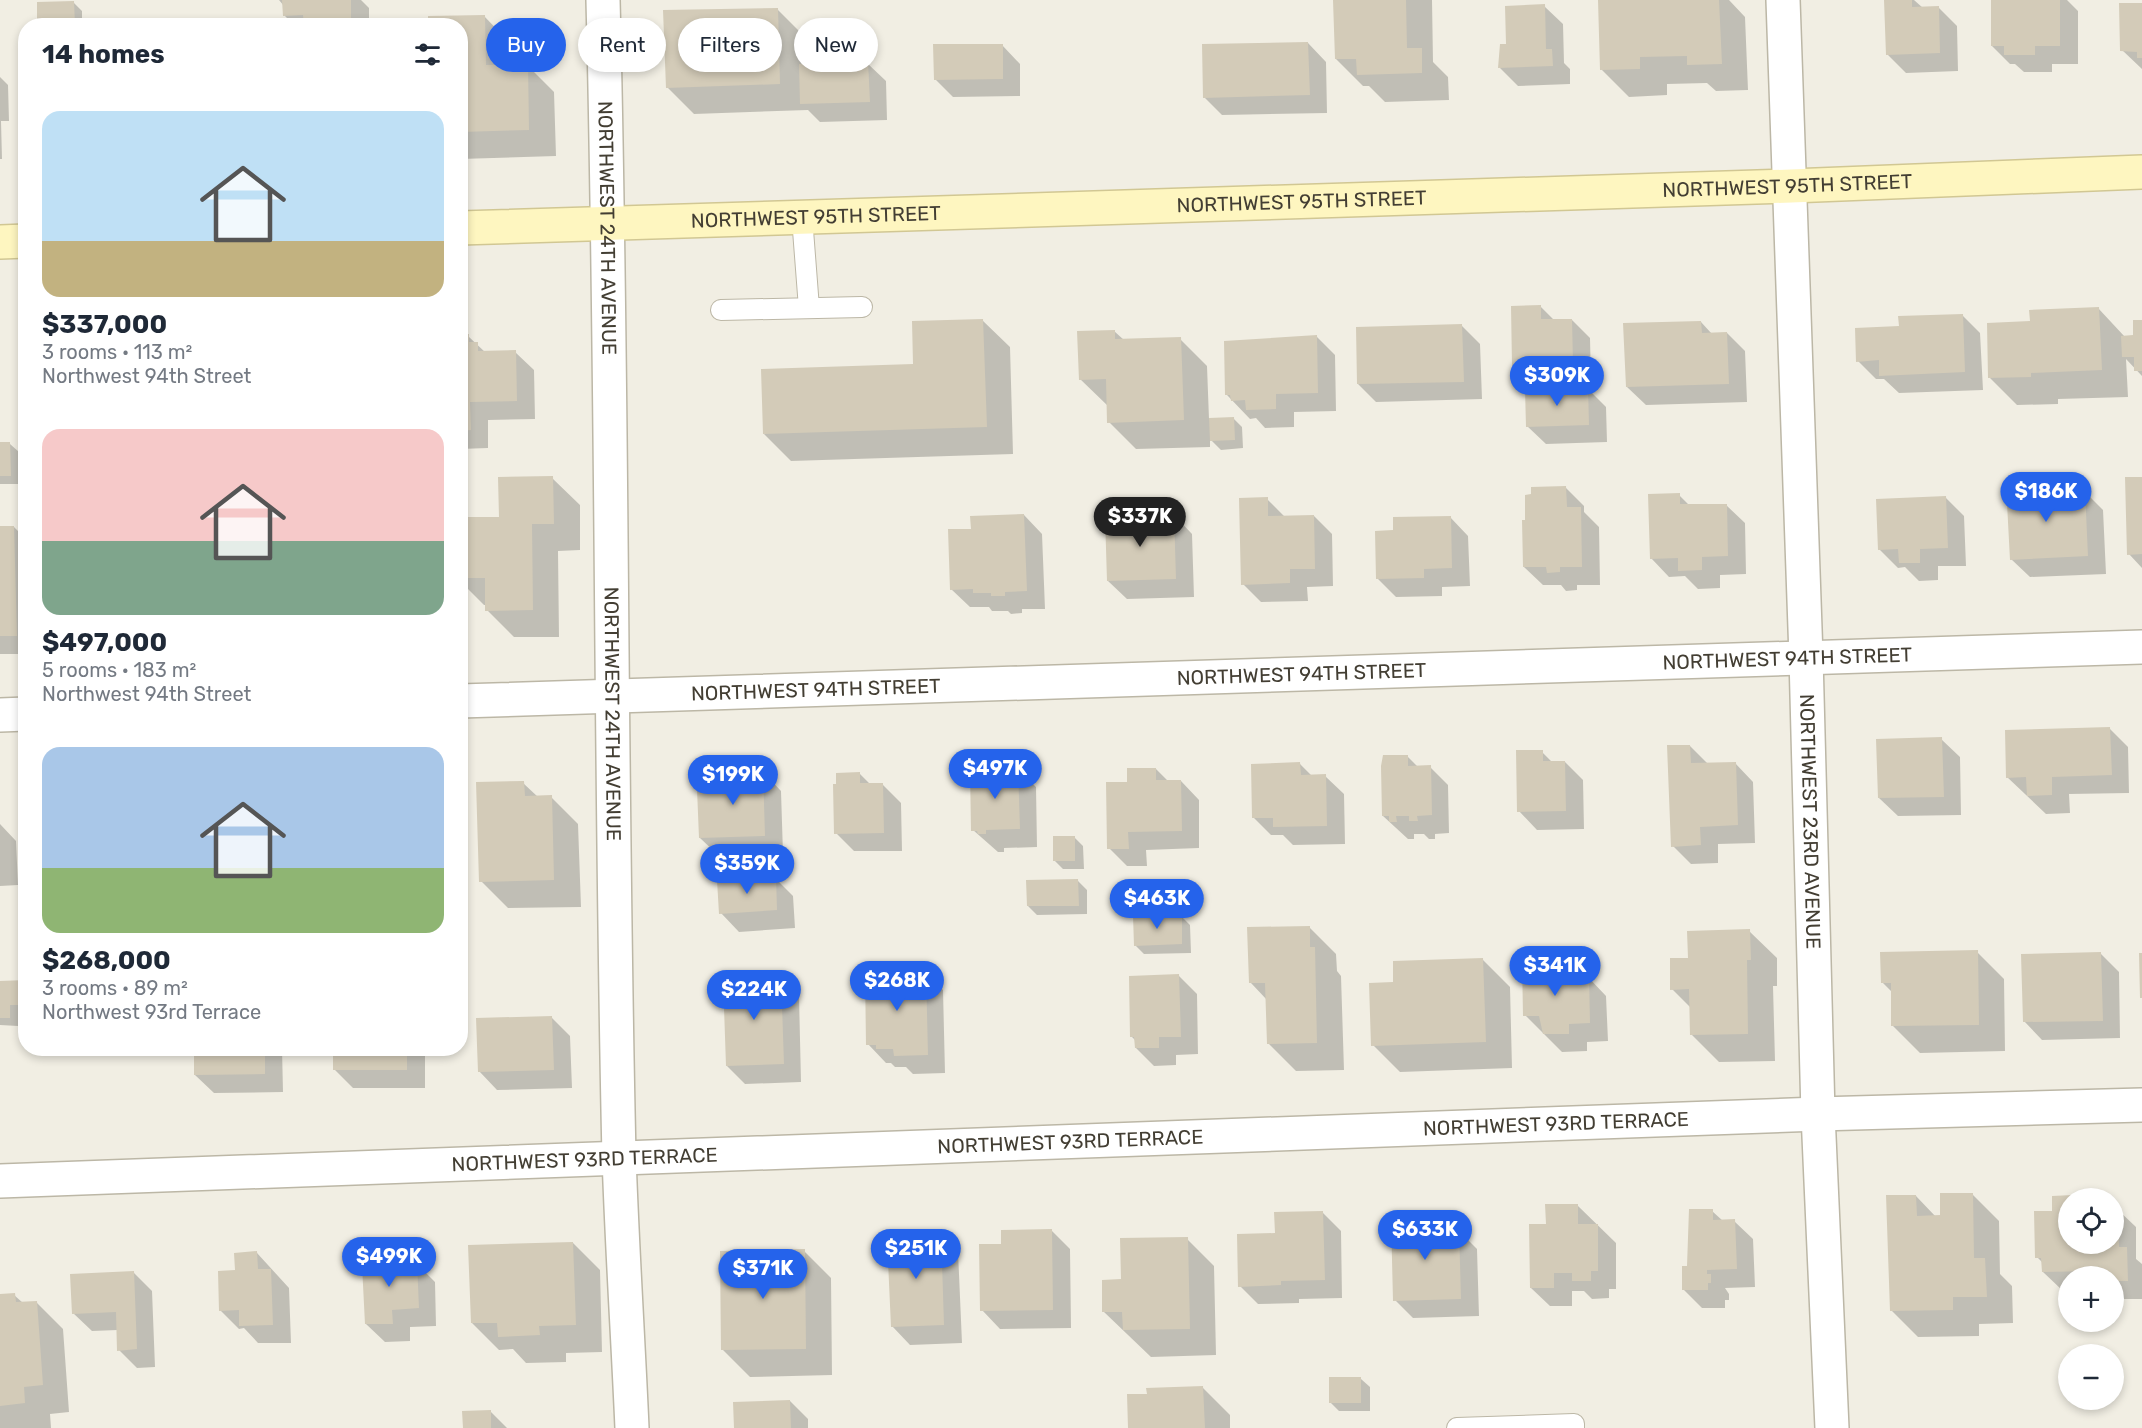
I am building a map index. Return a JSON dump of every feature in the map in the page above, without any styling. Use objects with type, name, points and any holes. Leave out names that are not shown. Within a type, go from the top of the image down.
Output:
[{"type":"main road","name":"NORTHWEST 95TH STREET","points":[[468,228],[1791,186],[2142,172]]},
{"type":"main road","points":[[0,242],[18,241]]},
{"type":"street","name":"NORTHWEST 24TH AVENUE","points":[[603,0],[609,223],[611,697],[619,1159],[632,1428]]},
{"type":"street","name":"NORTHWEST 23RD AVENUE","points":[[1783,0],[1806,657],[1818,1114],[1832,1428]]},
{"type":"street","name":"NORTHWEST 94TH STREET","points":[[468,701],[2142,648]]},
{"type":"street","points":[[0,715],[18,714]]},
{"type":"street","name":"NORTHWEST 93RD TERRACE","points":[[0,1181],[1818,1114],[2142,1105]]},
{"type":"lane","points":[[802,217],[809,308]]},
{"type":"lane","points":[[721,310],[862,306]]},
{"type":"lane","points":[[1457,1428],[1574,1424],[1574,1428]]},
{"type":"building","points":[[282,0],[351,0],[351,18],[283,16]]},
{"type":"building","points":[[1333,0],[1406,0],[1407,48],[1422,48],[1422,73],[1357,75],[1356,59],[1335,59]]},
{"type":"building","points":[[1598,0],[1719,0],[1722,64],[1687,65],[1687,56],[1640,57],[1640,69],[1600,70]]},
{"type":"building","points":[[1884,0],[1912,0],[1912,7],[1939,6],[1940,53],[1886,55]]},
{"type":"building","points":[[1991,0],[2060,0],[2060,46],[2035,46],[2035,55],[2004,55],[2004,46],[1991,46]]},
{"type":"building","points":[[74,1],[75,18],[37,18],[37,2]]},
{"type":"building","points":[[2119,3],[2142,3],[2142,58],[2137,58],[2137,52],[2120,51]]},
{"type":"building","points":[[1545,4],[1546,49],[1552,49],[1553,66],[1498,68],[1500,44],[1506,44],[1505,6]]},
{"type":"building","points":[[778,8],[778,18],[678,18],[678,72],[780,72],[780,84],[666,88],[666,18],[663,18],[663,10]]},
{"type":"building","points":[[485,15],[486,72],[528,72],[529,130],[468,132],[468,18],[428,18],[428,16]]},
{"type":"building","points":[[1308,42],[1310,95],[1203,98],[1202,44]]},
{"type":"building","points":[[933,44],[1003,44],[1003,79],[934,80]]},
{"type":"building","points":[[799,72],[869,72],[870,102],[800,104]]},
{"type":"building","points":[[1541,305],[1541,319],[1572,319],[1573,364],[1512,366],[1511,306]]},
{"type":"building","points":[[2099,307],[2102,370],[2031,373],[2031,377],[1988,378],[1987,323],[2030,321],[2029,310]]},
{"type":"building","points":[[1963,314],[1965,372],[1879,376],[1879,360],[1856,362],[1855,328],[1899,326],[1898,316]]},
{"type":"building","points":[[983,319],[987,427],[763,434],[761,369],[913,364],[912,321]]},
{"type":"building","points":[[2133,320],[2142,320],[2142,371],[2134,371],[2134,357],[2122,357],[2121,336],[2133,335]]},
{"type":"building","points":[[1701,321],[1702,333],[1727,332],[1729,384],[1626,387],[1623,323]]},
{"type":"building","points":[[1462,324],[1464,382],[1357,384],[1356,327]]},
{"type":"building","points":[[1115,330],[1115,339],[1181,337],[1184,420],[1107,423],[1106,379],[1079,380],[1077,331]]},
{"type":"building","points":[[468,334],[469,342],[478,342],[478,351],[516,350],[517,401],[470,402],[471,430],[468,430]]},
{"type":"building","points":[[1317,335],[1318,393],[1276,394],[1276,409],[1246,410],[1245,400],[1231,401],[1230,395],[1225,395],[1224,341]]},
{"type":"building","points":[[1588,387],[1589,425],[1526,427],[1525,389]]},
{"type":"building","points":[[1234,417],[1235,440],[1210,441],[1209,418]]},
{"type":"building","points":[[0,442],[10,442],[11,476],[0,476]]},
{"type":"building","points":[[553,476],[554,524],[532,524],[533,610],[485,611],[485,578],[468,578],[468,517],[499,517],[498,477]]},
{"type":"building","points":[[2125,477],[2142,477],[2142,554],[2127,555]]},
{"type":"building","points":[[2037,483],[2038,492],[2085,490],[2088,556],[2010,560],[2006,484]]},
{"type":"building","points":[[1566,486],[1567,507],[1581,507],[1582,567],[1560,567],[1560,572],[1547,573],[1546,567],[1523,567],[1522,520],[1525,520],[1525,495],[1531,494],[1531,487]]},
{"type":"building","points":[[1680,493],[1680,504],[1727,504],[1728,556],[1702,557],[1702,570],[1678,571],[1678,558],[1650,559],[1648,494]]},
{"type":"building","points":[[1946,496],[1948,548],[1920,549],[1920,563],[1899,563],[1898,549],[1878,550],[1876,499]]},
{"type":"building","points":[[1268,497],[1268,516],[1314,515],[1315,569],[1290,569],[1290,583],[1241,585],[1239,498]]},
{"type":"building","points":[[1024,514],[1027,591],[1005,592],[1005,596],[991,596],[991,593],[973,593],[973,589],[950,590],[948,529],[971,529],[970,516]]},
{"type":"building","points":[[1174,514],[1176,579],[1107,581],[1105,516]]},
{"type":"building","points":[[1451,516],[1452,568],[1424,569],[1424,578],[1376,579],[1375,531],[1393,530],[1393,517]]},
{"type":"building","points":[[0,526],[14,526],[17,636],[0,636]]},
{"type":"building","points":[[2110,727],[2112,775],[2052,777],[2052,795],[2027,796],[2026,777],[2006,778],[2005,730]]},
{"type":"building","points":[[1942,737],[1944,797],[1878,798],[1876,739]]},
{"type":"building","points":[[1667,745],[1690,745],[1691,763],[1736,762],[1738,825],[1700,827],[1701,845],[1671,847]]},
{"type":"building","points":[[1516,750],[1543,750],[1543,761],[1565,761],[1566,811],[1517,812]]},
{"type":"building","points":[[1383,755],[1408,755],[1408,766],[1431,765],[1432,815],[1417,816],[1418,821],[1409,821],[1409,816],[1396,816],[1397,822],[1389,822],[1389,816],[1382,816],[1381,766]]},
{"type":"building","points":[[1300,762],[1301,775],[1326,774],[1327,826],[1273,827],[1273,818],[1252,818],[1251,764]]},
{"type":"building","points":[[1018,768],[1020,829],[986,830],[986,834],[971,831],[970,769]]},
{"type":"building","points":[[1127,768],[1156,768],[1156,780],[1181,780],[1182,831],[1128,832],[1129,849],[1107,849],[1106,782],[1127,782]]},
{"type":"building","points":[[763,771],[765,836],[699,838],[697,789],[716,788],[715,773]]},
{"type":"building","points":[[860,772],[860,783],[883,783],[884,833],[834,834],[833,784],[836,784],[836,773]]},
{"type":"building","points":[[524,781],[525,796],[552,795],[554,880],[479,882],[476,782]]},
{"type":"building","points":[[1053,836],[1075,836],[1075,861],[1053,861]]},
{"type":"building","points":[[776,876],[777,910],[719,914],[717,880]]},
{"type":"building","points":[[1078,879],[1079,906],[1027,906],[1026,880]]},
{"type":"building","points":[[1133,915],[1182,915],[1182,944],[1134,946]]},
{"type":"building","points":[[1310,926],[1310,947],[1315,947],[1317,1043],[1267,1044],[1265,983],[1249,983],[1247,927]]},
{"type":"building","points":[[1750,929],[1751,960],[1747,960],[1748,1034],[1690,1035],[1689,989],[1670,990],[1670,958],[1688,958],[1687,931]]},
{"type":"building","points":[[1978,950],[1979,1025],[1891,1026],[1891,983],[1881,983],[1880,952]]},
{"type":"building","points":[[2101,952],[2103,1021],[2023,1022],[2021,954]]},
{"type":"building","points":[[2139,953],[2142,953],[2142,998],[2140,998]]},
{"type":"building","points":[[1483,958],[1486,1042],[1371,1046],[1369,983],[1393,982],[1393,961]]},
{"type":"building","points":[[1558,960],[1559,977],[1589,976],[1590,1023],[1569,1024],[1569,1034],[1543,1034],[1539,1016],[1523,1016],[1522,961]]},
{"type":"building","points":[[926,971],[928,1055],[894,1056],[893,1049],[876,1049],[876,1045],[866,1045],[865,972]]},
{"type":"building","points":[[1179,974],[1181,1037],[1159,1037],[1159,1048],[1135,1048],[1134,1037],[1130,1037],[1129,976]]},
{"type":"building","points":[[781,976],[784,1064],[726,1066],[723,978]]},
{"type":"building","points":[[18,980],[18,1005],[10,1005],[10,1018],[0,1018],[0,981]]},
{"type":"building","points":[[552,1016],[554,1070],[478,1072],[476,1018]]},
{"type":"building","points":[[194,1056],[265,1056],[265,1074],[194,1075]]},
{"type":"building","points":[[333,1056],[407,1056],[407,1070],[333,1070]]},
{"type":"building","points":[[1940,1193],[1973,1193],[1974,1258],[1985,1258],[1987,1297],[1953,1297],[1953,1310],[1890,1311],[1886,1195],[1916,1195],[1917,1216],[1940,1215]]},
{"type":"building","points":[[2052,1196],[2058,1196],[2058,1254],[2124,1254],[2124,1247],[2127,1247],[2128,1281],[2124,1281],[2124,1266],[2058,1266],[2058,1272],[2042,1272],[2041,1258],[2035,1258],[2034,1211],[2052,1211]]},
{"type":"building","points":[[1545,1204],[1578,1204],[1578,1224],[1598,1224],[1598,1271],[1591,1271],[1591,1281],[1572,1281],[1572,1273],[1554,1273],[1554,1288],[1530,1288],[1529,1224],[1546,1224]]},
{"type":"building","points":[[1689,1209],[1713,1209],[1713,1220],[1735,1219],[1737,1269],[1707,1270],[1707,1274],[1711,1274],[1708,1290],[1682,1290],[1682,1266],[1687,1266]]},
{"type":"building","points":[[1323,1211],[1325,1280],[1281,1281],[1281,1285],[1238,1287],[1237,1234],[1275,1233],[1274,1212]]},
{"type":"building","points":[[1433,1217],[1433,1230],[1459,1229],[1461,1299],[1393,1301],[1391,1218]]},
{"type":"building","points":[[1052,1229],[1053,1310],[980,1311],[979,1244],[1001,1244],[1001,1230]]},
{"type":"building","points":[[941,1231],[944,1325],[891,1327],[887,1239],[899,1239],[899,1233]]},
{"type":"building","points":[[1188,1237],[1190,1329],[1123,1330],[1122,1312],[1102,1312],[1102,1280],[1121,1279],[1120,1238]]},
{"type":"building","points":[[573,1242],[576,1325],[539,1326],[540,1335],[498,1337],[497,1323],[471,1323],[468,1245]]},
{"type":"building","points":[[805,1249],[806,1349],[721,1350],[720,1251]]},
{"type":"building","points":[[400,1250],[400,1263],[417,1262],[419,1308],[392,1310],[393,1324],[365,1324],[362,1265],[379,1265],[378,1251]]},
{"type":"building","points":[[257,1251],[258,1269],[271,1269],[273,1325],[239,1326],[239,1310],[219,1311],[218,1271],[235,1270],[234,1253]]},
{"type":"building","points":[[134,1271],[137,1349],[117,1351],[116,1312],[72,1314],[70,1274]]},
{"type":"building","points":[[15,1293],[16,1302],[37,1301],[43,1385],[24,1387],[25,1403],[0,1406],[0,1294]]},
{"type":"building","points":[[1329,1377],[1361,1377],[1361,1403],[1329,1403]]},
{"type":"building","points":[[1203,1386],[1205,1428],[1128,1428],[1127,1394],[1147,1394],[1146,1388]]},
{"type":"building","points":[[790,1400],[791,1428],[734,1428],[733,1402]]},
{"type":"building","points":[[491,1410],[491,1428],[463,1428],[462,1411]]}]
